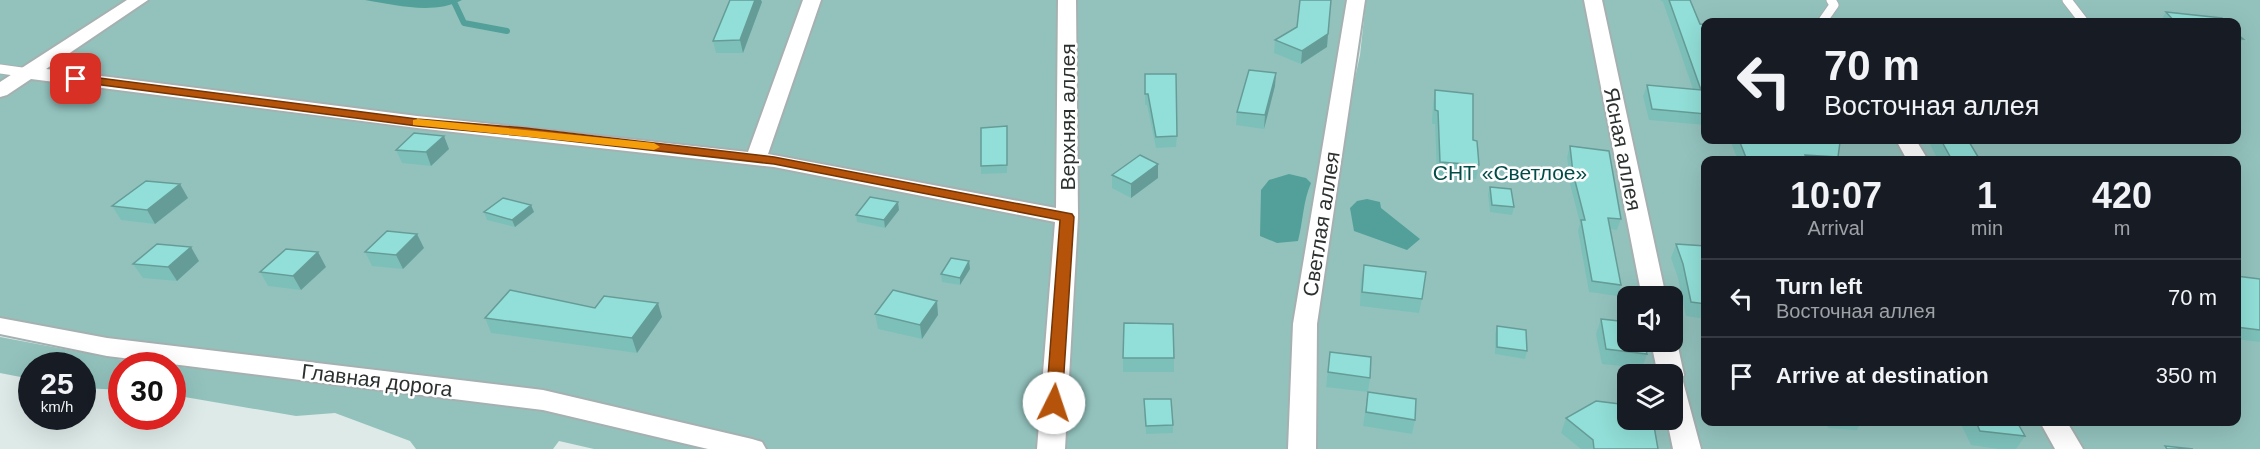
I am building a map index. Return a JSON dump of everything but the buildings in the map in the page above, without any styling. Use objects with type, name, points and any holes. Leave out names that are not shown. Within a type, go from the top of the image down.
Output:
[{"type":"street","points":[[0,91],[139,0]]},
{"type":"street","points":[[756,158],[812,0]]},
{"type":"street","name":"Верхняя аллея","points":[[1051,449],[1067,217],[1067,0]]},
{"type":"street","name":"Светлая аллея","points":[[1302,449],[1305,324],[1356,0]]},
{"type":"street","name":"Ясная аллея","points":[[1593,0],[1652,286]]},
{"type":"street","points":[[30,73],[417,122],[756,158],[1067,217]]},
{"type":"street","name":"Главная дорога","points":[[0,326],[107,347],[543,400],[752,449]]},
{"type":"street","points":[[2056,426],[2069,449]]},
{"type":"street","points":[[1683,430],[1687,449]]},
{"type":"lane","points":[[1825,18],[1834,5],[1831,0]]},
{"type":"lane","points":[[2067,0],[2081,18]]},
{"type":"lane","points":[[0,69],[30,73]]},
{"type":"green space","name":"СНТ «Светлое»","points":[[0,0],[1354,0],[1305,310],[1360,55],[1366,0],[2260,0],[2260,449],[732,449],[539,406],[186,358],[186,352],[146,352],[0,332]]},
{"type":"green space","points":[[0,337],[80,352],[18,352],[18,376],[0,373]]},
{"type":"green space","points":[[96,355],[108,357],[108,389],[96,389]]},
{"type":"green space","points":[[186,367],[421,392],[536,409],[705,449],[594,449],[559,441],[553,449],[416,449],[410,441],[335,413],[296,416],[186,397]]},
{"type":"shaded area","points":[[365,0],[462,0],[439,7],[414,8]]},
{"type":"shaded area","points":[[1289,174],[1306,178],[1311,183],[1306,197],[1298,241],[1277,243],[1260,236],[1261,190],[1269,180]]},
{"type":"shaded area","points":[[1367,199],[1380,202],[1381,208],[1420,239],[1407,250],[1354,231],[1350,208],[1357,201]]},
{"type":"waterway","points":[[455,4],[464,23],[507,31]]},
{"type":"slow traffic","points":[[418,122],[654,147]]},
{"type":"route","points":[[76,79],[417,122],[774,160],[1067,217],[1054,403]]}]
